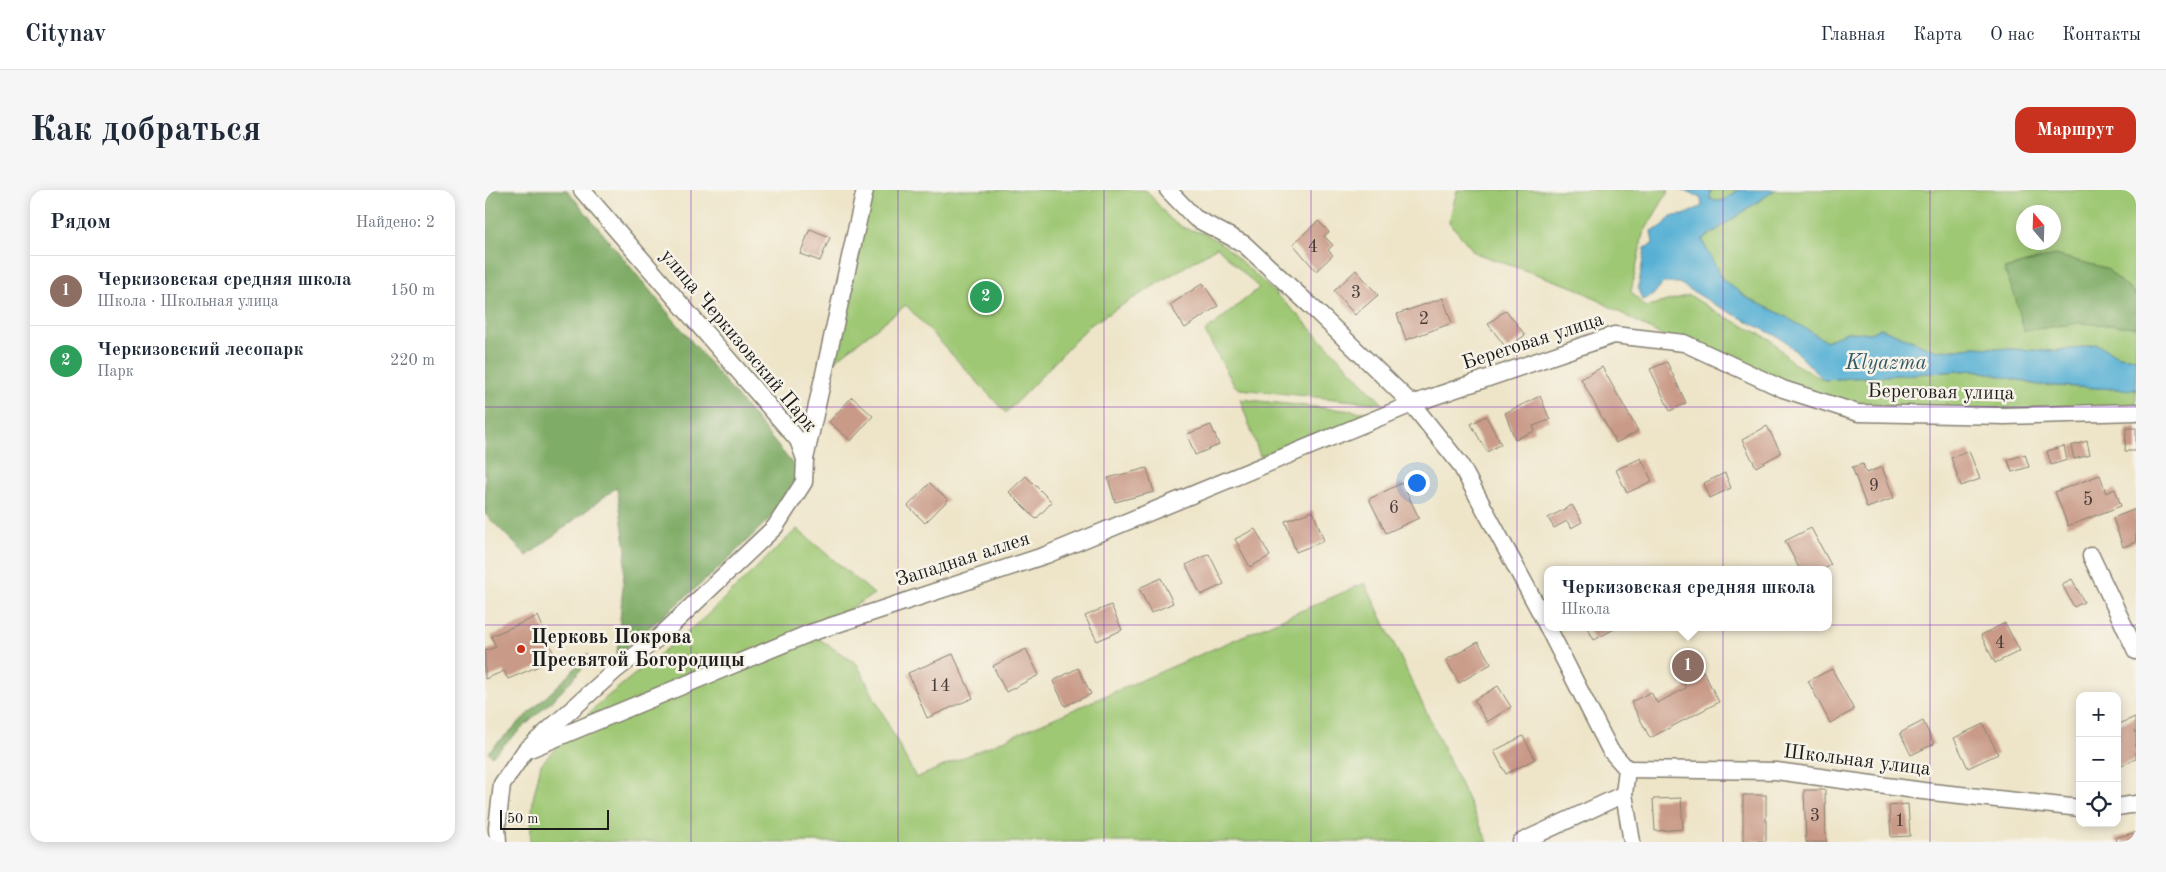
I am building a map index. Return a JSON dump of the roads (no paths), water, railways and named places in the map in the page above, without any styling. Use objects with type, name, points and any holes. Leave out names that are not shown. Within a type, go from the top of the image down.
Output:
[{"type":"street","name":"улица Черкизовский Парк","points":[[498,842],[497,828],[502,784],[525,751],[617,669],[657,638],[775,526],[804,482],[805,460],[797,440],[581,190]]},
{"type":"street","points":[[805,460],[865,190]]},
{"type":"street","points":[[1168,190],[1195,218],[1244,244],[1412,404],[1460,464],[1544,620]]},
{"type":"street","name":"Береговая улица","points":[[1412,404],[1614,335],[1684,342],[1783,389],[1857,413],[2005,416],[2136,412]]},
{"type":"street","name":"Западная аллея","points":[[525,751],[810,633],[1045,555],[1412,404]]},
{"type":"street","points":[[2091,556],[2136,651]]},
{"type":"street","points":[[1550,631],[1610,750],[1627,769],[1624,794],[1632,842]]},
{"type":"street","name":"Школьная улица","points":[[1627,769],[1776,771],[1923,791],[2076,808]]},
{"type":"street","points":[[1521,842],[1624,794]]},
{"type":"street","points":[[2121,806],[2136,804]]},
{"type":"water","name":"Klyazma","points":[[1680,190],[1711,190],[1710,199],[1722,201],[1739,190],[1775,190],[1702,240],[1722,279],[1747,298],[1781,314],[1826,341],[1847,332],[1870,333],[1881,328],[1937,351],[1973,347],[2050,351],[2096,344],[2118,356],[2136,358],[2136,390],[2038,385],[1975,370],[1824,380],[1784,340],[1716,305],[1679,283],[1663,283],[1652,296],[1642,300],[1638,289],[1645,248],[1653,244],[1651,231],[1662,227],[1671,216],[1684,215],[1702,206],[1701,199],[1692,193]]},
{"type":"place","name":"Черкизовский лесопарк","points":[[986,297]]},
{"type":"place","name":"Церковь Покрова Пресвятой Богородицы","points":[[521,649]]},
{"type":"place","name":"Черкизовская средняя школа","points":[[1688,666]]}]
